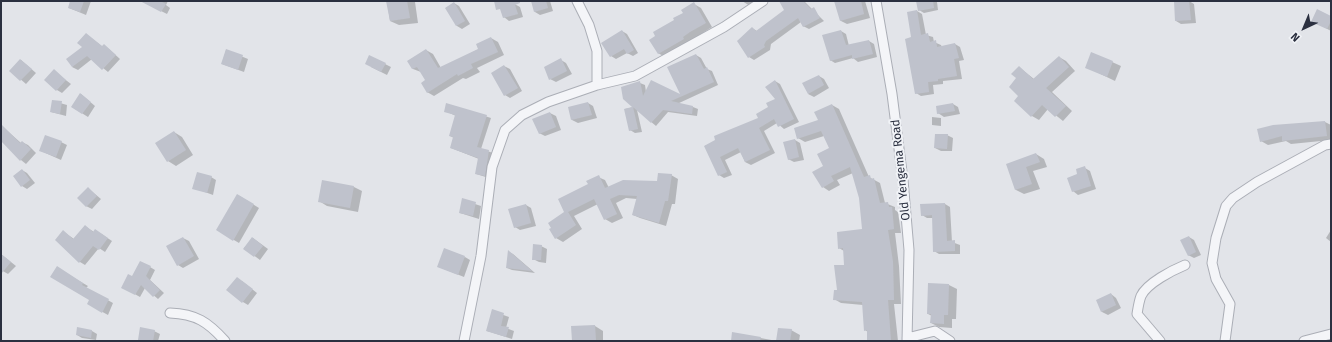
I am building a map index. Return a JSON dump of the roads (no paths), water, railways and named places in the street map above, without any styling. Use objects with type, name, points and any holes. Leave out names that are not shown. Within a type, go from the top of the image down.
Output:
[{"type":"street","points":[[577,1],[589,25],[597,51],[597,85]]},
{"type":"street","points":[[464,341],[481,256],[492,167],[505,130],[522,115],[548,102],[597,85],[634,76],[724,27],[763,1]]},
{"type":"street","name":"Old Yengema Road","points":[[876,1],[892,94],[903,180],[909,250],[907,339]]},
{"type":"street","points":[[1225,341],[1230,304],[1216,280],[1212,263],[1216,238],[1226,206],[1233,198],[1257,182],[1325,145],[1331,144]]},
{"type":"street","points":[[1160,341],[1137,314],[1140,300],[1142,294],[1160,278],[1185,265]]},
{"type":"street","points":[[170,313],[198,318],[210,326],[225,341]]},
{"type":"street","points":[[907,339],[935,331],[950,341]]},
{"type":"street","points":[[1304,341],[1331,334]]}]
